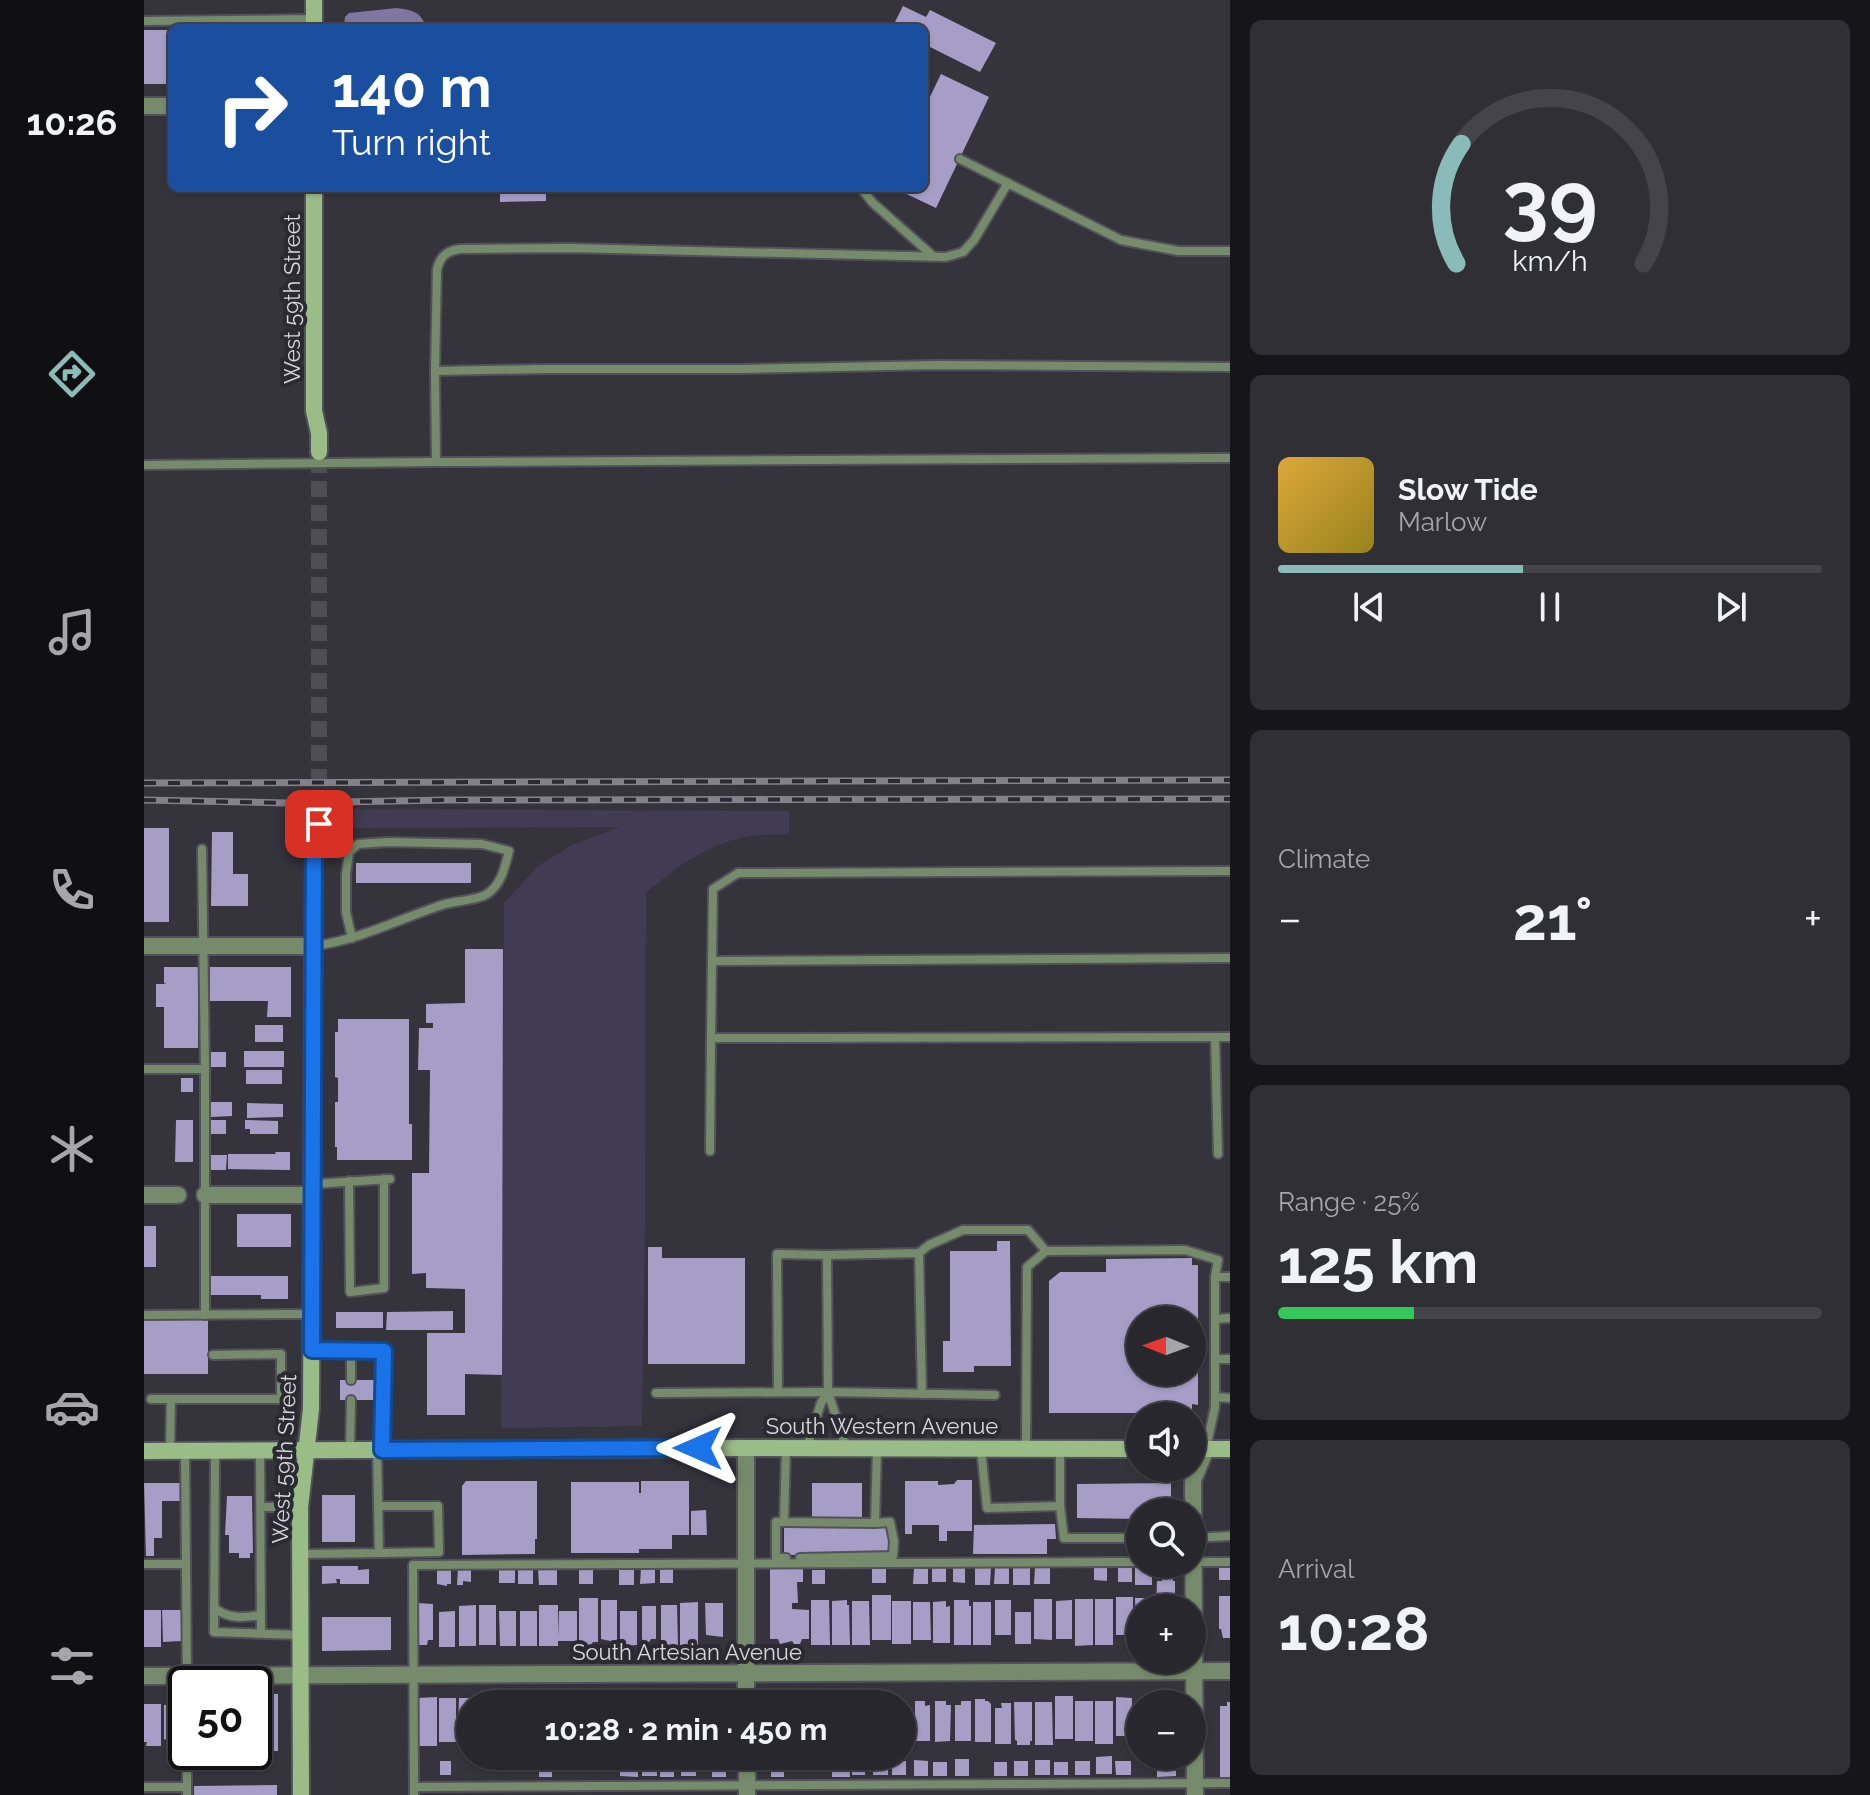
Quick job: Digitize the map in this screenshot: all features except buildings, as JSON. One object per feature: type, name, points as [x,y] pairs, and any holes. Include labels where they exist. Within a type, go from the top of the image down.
[{"type":"street","points":[[314,0],[314,24]]},
{"type":"street","points":[[144,106],[168,106]]},
{"type":"street","name":"West 59th Street","points":[[314,192],[314,411],[319,433],[314,452]]},
{"type":"street","name":"West 59th Street","points":[[301,1795],[300,1507],[311,1409],[314,838],[319,824],[314,809]]},
{"type":"street","points":[[144,946],[313,946]]},
{"type":"street","points":[[205,1195],[312,1189]]},
{"type":"street","points":[[144,1195],[178,1195]]},
{"type":"street","points":[[746,1448],[746,1690]]},
{"type":"street","name":"South Western Avenue","points":[[144,1451],[1126,1449]]},
{"type":"street","points":[[1206,1449],[1230,1449]]},
{"type":"street","name":"South Artesian Avenue","points":[[1206,1672],[1230,1671]]},
{"type":"street","name":"South Artesian Avenue","points":[[272,1676],[1126,1672]]},
{"type":"street","points":[[1194,1674],[1195,1789]]},
{"type":"street","name":"South Artesian Avenue","points":[[144,1676],[168,1678]]},
{"type":"lane","points":[[144,21],[314,24]]},
{"type":"lane","points":[[960,159],[1121,240],[1178,251],[1230,251]]},
{"type":"lane","points":[[436,462],[437,269],[440,259],[449,251],[571,248],[946,257],[963,252],[974,240],[1008,183]]},
{"type":"lane","points":[[864,192],[934,257]]},
{"type":"lane","points":[[435,371],[938,365],[1230,367]]},
{"type":"lane","points":[[144,465],[1230,458]]},
{"type":"lane","points":[[313,946],[333,944],[352,938],[385,927],[445,904],[487,895],[504,875],[509,851],[482,844],[358,844],[349,852],[346,874],[346,912],[352,938]]},
{"type":"lane","points":[[202,849],[205,1315]]},
{"type":"lane","points":[[710,1151],[713,889],[738,873],[1230,871]]},
{"type":"lane","points":[[712,961],[1230,958]]},
{"type":"lane","points":[[1215,1037],[1218,1154]]},
{"type":"lane","points":[[711,1038],[1230,1037]]},
{"type":"lane","points":[[144,1069],[205,1069]]},
{"type":"lane","points":[[312,1189],[349,1181],[387,1179],[384,1288],[350,1292],[349,1181]]},
{"type":"lane","points":[[778,1392],[777,1254],[919,1253],[929,1245],[963,1230],[1028,1230],[1046,1251]]},
{"type":"lane","points":[[1026,1449],[1027,1267],[1046,1251],[1185,1250],[1218,1260],[1215,1277],[1215,1407],[1206,1431]]},
{"type":"lane","points":[[919,1253],[922,1394]]},
{"type":"lane","points":[[827,1255],[828,1392],[846,1448]]},
{"type":"lane","points":[[1215,1277],[1230,1277]]},
{"type":"lane","points":[[144,1315],[312,1314]]},
{"type":"lane","points":[[1215,1319],[1230,1318]]},
{"type":"lane","points":[[312,1350],[384,1351],[379,1553]]},
{"type":"lane","points":[[351,1351],[351,1380]]},
{"type":"lane","points":[[151,1399],[281,1399],[281,1354],[213,1355]]},
{"type":"lane","points":[[1215,1359],[1230,1359]]},
{"type":"lane","points":[[807,1448],[821,1403],[828,1392]]},
{"type":"lane","points":[[656,1393],[995,1395]]},
{"type":"lane","points":[[1215,1397],[1230,1398]]},
{"type":"lane","points":[[171,1399],[186,1564],[186,1666]]},
{"type":"lane","points":[[350,1450],[351,1400]]},
{"type":"lane","points":[[784,1522],[786,1448]]},
{"type":"lane","points":[[875,1523],[877,1449]]},
{"type":"lane","points":[[981,1449],[987,1508],[1060,1506]]},
{"type":"lane","points":[[1060,1449],[1060,1506],[1064,1538],[1126,1538]]},
{"type":"lane","points":[[215,1451],[214,1632],[301,1635]]},
{"type":"lane","points":[[260,1451],[261,1633]]},
{"type":"lane","points":[[300,1554],[439,1552],[438,1506],[378,1506]]},
{"type":"lane","points":[[261,1507],[300,1507]]},
{"type":"lane","points":[[776,1522],[784,1522],[890,1522],[893,1556],[776,1558],[776,1522]]},
{"type":"lane","points":[[1206,1537],[1230,1536]]},
{"type":"lane","points":[[1126,1562],[413,1565],[414,1791],[1195,1789],[1230,1783]]},
{"type":"lane","points":[[1206,1562],[1230,1562]]},
{"type":"lane","points":[[144,1564],[186,1564]]},
{"type":"lane","points":[[214,1608],[233,1617],[261,1615]]},
{"type":"lane","points":[[144,1787],[187,1791],[187,1770]]},
{"type":"shaded area","points":[[397,8],[416,13],[424,24],[344,24],[349,13]]},
{"type":"shaded area","points":[[334,809],[789,811],[789,834],[757,835],[711,848],[670,873],[646,893],[642,1426],[501,1428],[504,903],[538,866],[572,845],[620,827],[334,828]]},
{"type":"tunnel","points":[[319,452],[319,809]]},
{"type":"railway","points":[[144,783],[1230,780]]},
{"type":"railway","points":[[144,800],[287,803],[1230,799]]},
{"type":"route","points":[[319,824],[314,838],[312,1350],[384,1351],[382,1450],[698,1448]]}]
